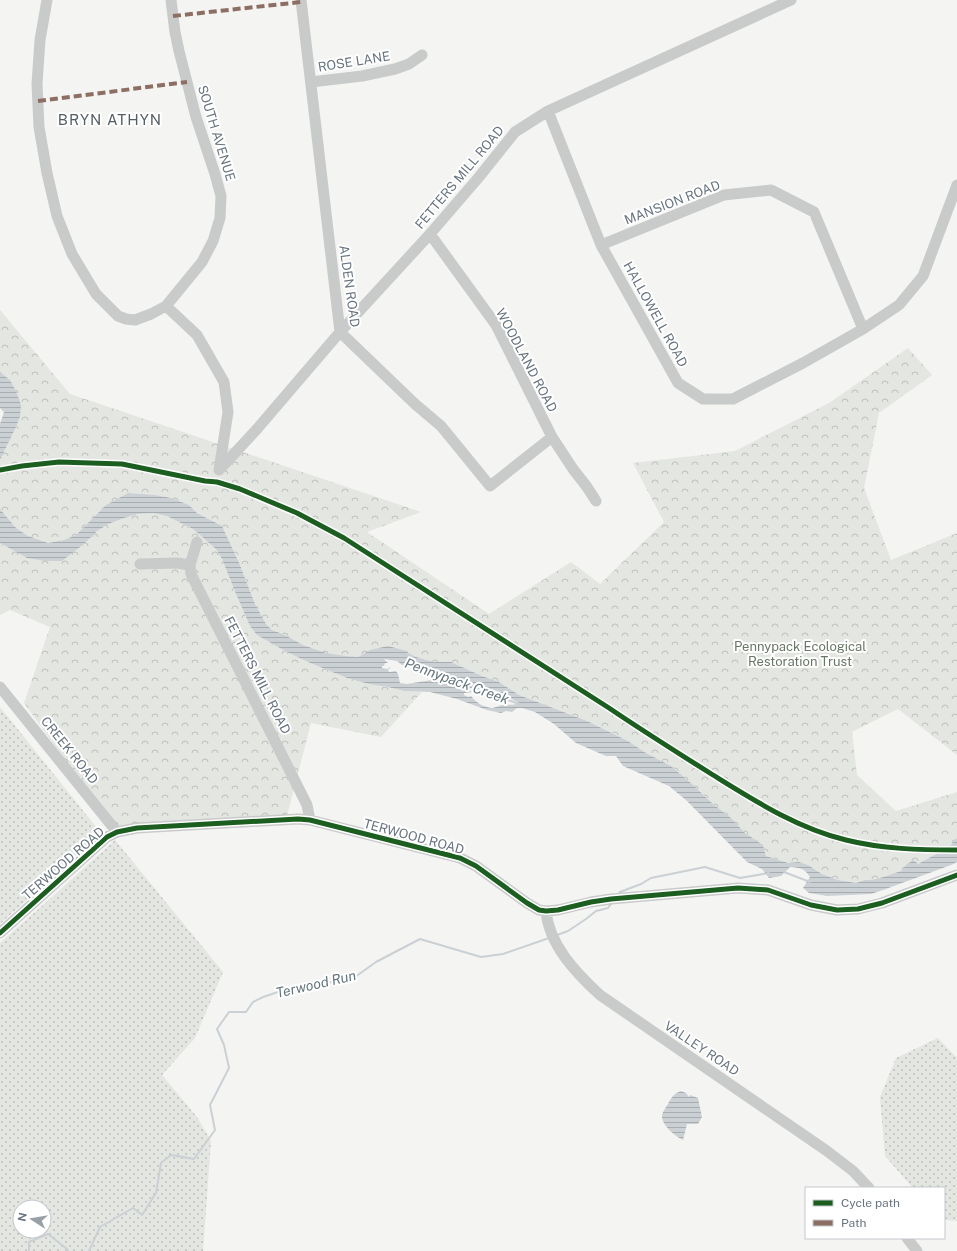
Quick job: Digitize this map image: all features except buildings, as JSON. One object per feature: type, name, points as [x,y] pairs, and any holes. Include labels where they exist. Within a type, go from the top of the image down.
[{"type":"street","points":[[47,0],[40,40],[37,84],[39,127],[46,173],[60,222],[72,254],[96,294],[118,316],[135,320],[166,306]]},
{"type":"street","name":"SOUTH AVENUE","points":[[166,306],[202,262],[213,241],[220,218],[221,196],[216,174],[196,117],[178,51],[171,0]]},
{"type":"street","name":"ALDEN ROAD","points":[[301,0],[340,332],[415,404],[441,426],[490,486],[552,437]]},
{"type":"street","name":"FETTERS MILL ROAD","points":[[166,306],[197,335],[224,382],[228,412],[219,472],[340,332],[430,234],[515,132],[548,111],[791,0]]},
{"type":"street","name":"ROSE LANE","points":[[311,82],[362,76],[395,70],[409,64],[422,55]]},
{"type":"street","name":"HALLOWELL ROAD","points":[[548,111],[602,245],[678,383],[703,399],[733,399],[804,363],[863,329],[899,305],[923,276],[957,185]]},
{"type":"street","name":"MANSION ROAD","points":[[602,245],[724,195],[771,190],[814,212],[863,329]]},
{"type":"street","name":"WOODLAND ROAD","points":[[430,234],[496,325],[552,437],[596,501]]},
{"type":"street","points":[[140,564],[177,563],[190,565],[197,542]]},
{"type":"street","name":"FETTERS MILL ROAD","points":[[190,565],[191,574],[307,805],[310,820]]},
{"type":"street","name":"CREEK ROAD","points":[[0,687],[117,832]]},
{"type":"street","name":"TERWOOD ROAD","points":[[0,933],[101,842],[117,832],[137,828],[292,819],[310,820],[460,858],[487,873],[534,907],[546,911]]},
{"type":"street","points":[[546,911],[558,910],[591,902],[617,899],[748,888],[778,893],[811,905],[828,909],[847,910],[882,903],[957,875]]},
{"type":"street","name":"VALLEY ROAD","points":[[546,911],[550,931],[572,968],[600,995],[827,1151],[853,1171],[868,1187]]},
{"type":"street","points":[[908,1239],[917,1251]]},
{"type":"green space","name":"Pennypack Ecological Restoration Trust","points":[[0,310],[70,394],[421,512],[367,532],[489,614],[571,562],[600,584],[664,522],[633,463],[735,451],[829,403],[908,348],[932,375],[879,413],[864,488],[891,560],[957,533],[957,755],[898,709],[852,732],[857,775],[896,811],[957,792],[957,838],[949,847],[948,852],[938,853],[918,864],[907,864],[901,871],[880,878],[856,883],[838,880],[822,874],[808,865],[799,862],[788,863],[766,856],[763,845],[745,833],[731,818],[713,804],[671,766],[646,753],[628,741],[587,721],[519,695],[499,682],[451,662],[434,662],[416,657],[403,650],[370,650],[358,657],[326,653],[303,645],[272,630],[266,624],[255,604],[240,565],[222,526],[197,513],[189,505],[171,498],[128,493],[106,505],[76,535],[64,540],[48,543],[28,536],[16,528],[0,509],[0,460],[20,417],[16,391],[10,380],[0,372]]},
{"type":"green space","points":[[153,513],[167,516],[193,529],[216,549],[222,559],[250,626],[257,635],[308,662],[347,678],[404,691],[422,692],[381,737],[311,723],[286,820],[117,832],[24,703],[50,627],[10,610],[0,615],[0,543],[27,558],[62,561],[84,544],[95,532],[110,523],[138,514]]},
{"type":"green space","points":[[0,707],[101,833],[0,924]]},
{"type":"green space","points":[[115,840],[223,972],[195,1038],[162,1075],[197,1117],[211,1141],[203,1251],[0,1251],[0,943]]},
{"type":"green space","points":[[938,1038],[956,1057],[957,1056],[957,1221],[945,1220],[945,1187],[912,1187],[885,1156],[880,1097],[896,1058]]},
{"type":"water","points":[[0,372],[10,380],[21,405],[20,417],[0,460],[0,424],[4,412],[0,408]]},
{"type":"water","points":[[128,493],[171,498],[189,505],[197,513],[222,526],[240,565],[255,604],[266,624],[272,630],[303,645],[326,653],[358,657],[370,650],[388,646],[434,662],[451,662],[499,682],[519,695],[587,721],[628,741],[646,753],[671,766],[713,804],[731,818],[745,833],[763,845],[766,856],[788,863],[799,862],[808,865],[822,874],[838,880],[856,883],[880,878],[901,871],[907,864],[914,860],[918,864],[938,853],[948,852],[949,847],[957,838],[957,862],[871,894],[827,896],[809,893],[803,888],[810,877],[804,870],[797,868],[790,867],[781,876],[769,878],[762,869],[747,862],[687,801],[669,786],[623,766],[616,756],[606,756],[576,743],[554,724],[535,712],[517,708],[512,712],[506,711],[501,713],[430,692],[404,691],[347,678],[308,662],[257,635],[250,626],[222,559],[216,549],[193,529],[167,516],[153,513],[138,514],[108,524],[97,531],[84,544],[62,561],[45,561],[27,558],[0,543],[0,509],[16,528],[28,536],[48,543],[64,540],[76,535],[106,505]],"holes":[[[384,659],[397,661],[402,665],[424,669],[429,671],[438,679],[407,684],[400,683],[396,671],[389,672],[388,670],[391,667],[387,669],[382,668],[385,663],[388,663]],[[478,686],[497,691],[519,703],[490,708],[478,703],[471,696],[468,697],[464,695],[464,693],[472,692],[468,689]]]},
{"type":"water","points":[[681,1091],[686,1093],[689,1097],[690,1095],[698,1098],[702,1117],[698,1124],[687,1124],[683,1140],[676,1136],[666,1126],[662,1119],[662,1115],[672,1098],[676,1093]]},
{"type":"waterway","name":"Pennypack Creek","points":[[471,686],[519,704]]},
{"type":"waterway","name":"Terwood Run","points":[[619,894],[620,892],[641,884],[651,878],[705,867],[740,878],[769,873]]},
{"type":"waterway","name":"Pennypack Creek","points":[[784,872],[810,882]]},
{"type":"waterway","name":"Terwood Run","points":[[557,935],[568,931],[596,911],[608,908],[611,904]]},
{"type":"waterway","name":"Terwood Run","points":[[89,1251],[100,1227],[133,1208],[142,1215],[156,1193],[161,1163],[171,1155],[194,1159],[215,1130],[210,1105],[229,1068],[224,1045],[217,1029],[229,1012],[246,1012],[253,1002],[296,986],[332,982],[355,977],[376,962],[420,939],[481,957],[503,954],[549,938]]},
{"type":"waterway","name":"Terwood Run","points":[[29,1251],[29,1242],[48,1234],[68,1251]]},
{"type":"marked path","points":[[173,16],[301,2]]},
{"type":"marked path","points":[[38,101],[187,82]]},
{"type":"cycle path","points":[[0,470],[59,462],[122,464],[205,481],[217,482],[240,489],[297,513],[344,538],[674,750],[777,813],[828,835],[860,843],[901,848],[957,850]]},
{"type":"cycle path","points":[[0,933],[107,837],[117,832],[137,828],[298,819],[310,820],[460,858],[476,866],[527,903],[539,910],[546,911],[611,899],[738,888],[768,890],[811,905],[837,910],[858,909],[882,903],[957,875]]},
{"type":"district","name":"BRYN ATHYN","points":[[110,120]]}]
